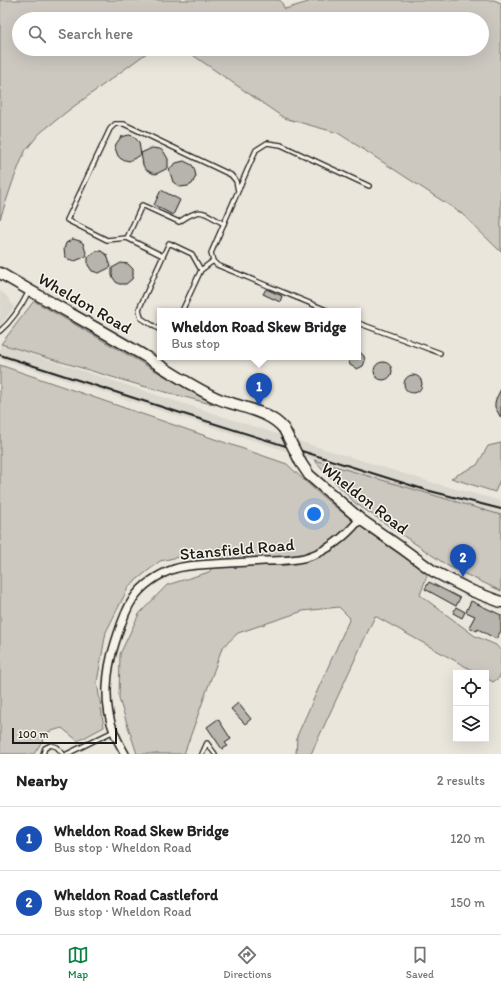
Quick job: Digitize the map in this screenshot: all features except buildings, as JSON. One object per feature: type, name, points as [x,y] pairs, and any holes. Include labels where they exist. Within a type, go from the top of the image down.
[{"type":"street","name":"Wheldon Road","points":[[0,273],[157,358]]},
{"type":"street","name":"Wheldon Road","points":[[160,360],[208,394],[267,416],[280,424],[309,475],[360,519],[433,571],[472,591],[501,602]]},
{"type":"street","name":"Stansfield Road","points":[[125,754],[114,731],[108,708],[107,683],[113,648],[122,619],[133,598],[145,586],[159,575],[174,569],[191,566],[306,558],[324,550],[338,541],[350,531],[360,519]]},
{"type":"lane","points":[[163,256],[127,238],[107,240],[67,220],[110,129],[115,124],[124,124],[231,175],[236,181],[238,191]]},
{"type":"lane","points":[[322,308],[217,265],[213,261],[211,253],[256,150],[267,143],[281,145],[370,186]]},
{"type":"lane","points":[[127,238],[142,204],[180,222],[194,212],[200,211],[224,224]]},
{"type":"lane","points":[[157,328],[141,318],[139,309],[169,243],[192,254],[201,270]]},
{"type":"lane","points":[[183,308],[201,270],[213,261]]},
{"type":"lane","points":[[0,331],[14,314],[30,290]]},
{"type":"lane","points":[[361,324],[440,354]]},
{"type":"lane","points":[[67,754],[114,731]]},
{"type":"lane","points":[[202,754],[207,743],[215,754]]},
{"type":"lane","points":[[43,754],[45,748],[51,745],[57,747],[63,754]]},
{"type":"shaded area","points":[[0,0],[280,0],[285,9],[315,0],[494,0],[501,3],[501,252],[461,213],[338,133],[284,118],[194,56],[489,56],[489,12],[12,12],[12,56],[142,56],[40,133],[25,151],[0,219]]},
{"type":"shaded area","points":[[0,291],[6,295],[14,307],[0,326]]},
{"type":"shaded area","points":[[34,301],[215,405],[139,385],[1,344]]},
{"type":"shaded area","points":[[0,344],[305,443],[434,483],[501,501],[501,515],[314,460],[0,359]]},
{"type":"shaded area","points":[[0,365],[287,464],[319,494],[354,522],[428,573],[420,595],[475,636],[496,645],[501,651],[500,677],[493,682],[489,680],[489,670],[472,670],[375,616],[311,754],[296,754],[297,736],[350,618],[339,607],[303,611],[238,633],[222,648],[184,754],[137,754],[119,699],[120,654],[139,614],[167,585],[209,572],[229,546],[160,561],[129,586],[106,632],[97,682],[104,727],[78,741],[62,728],[48,732],[34,754],[0,754]]},
{"type":"shaded area","points":[[501,443],[501,477],[495,492],[451,478],[477,465],[488,446]]},
{"type":"shaded area","points":[[314,460],[501,515],[501,591],[448,566],[355,503]]},
{"type":"railway","points":[[0,355],[426,490],[501,509]]},
{"type":"place","name":"Wheldon Road Skew Bridge","points":[[259,406]]},
{"type":"place","name":"Wheldon Road Castleford","points":[[463,577]]}]
